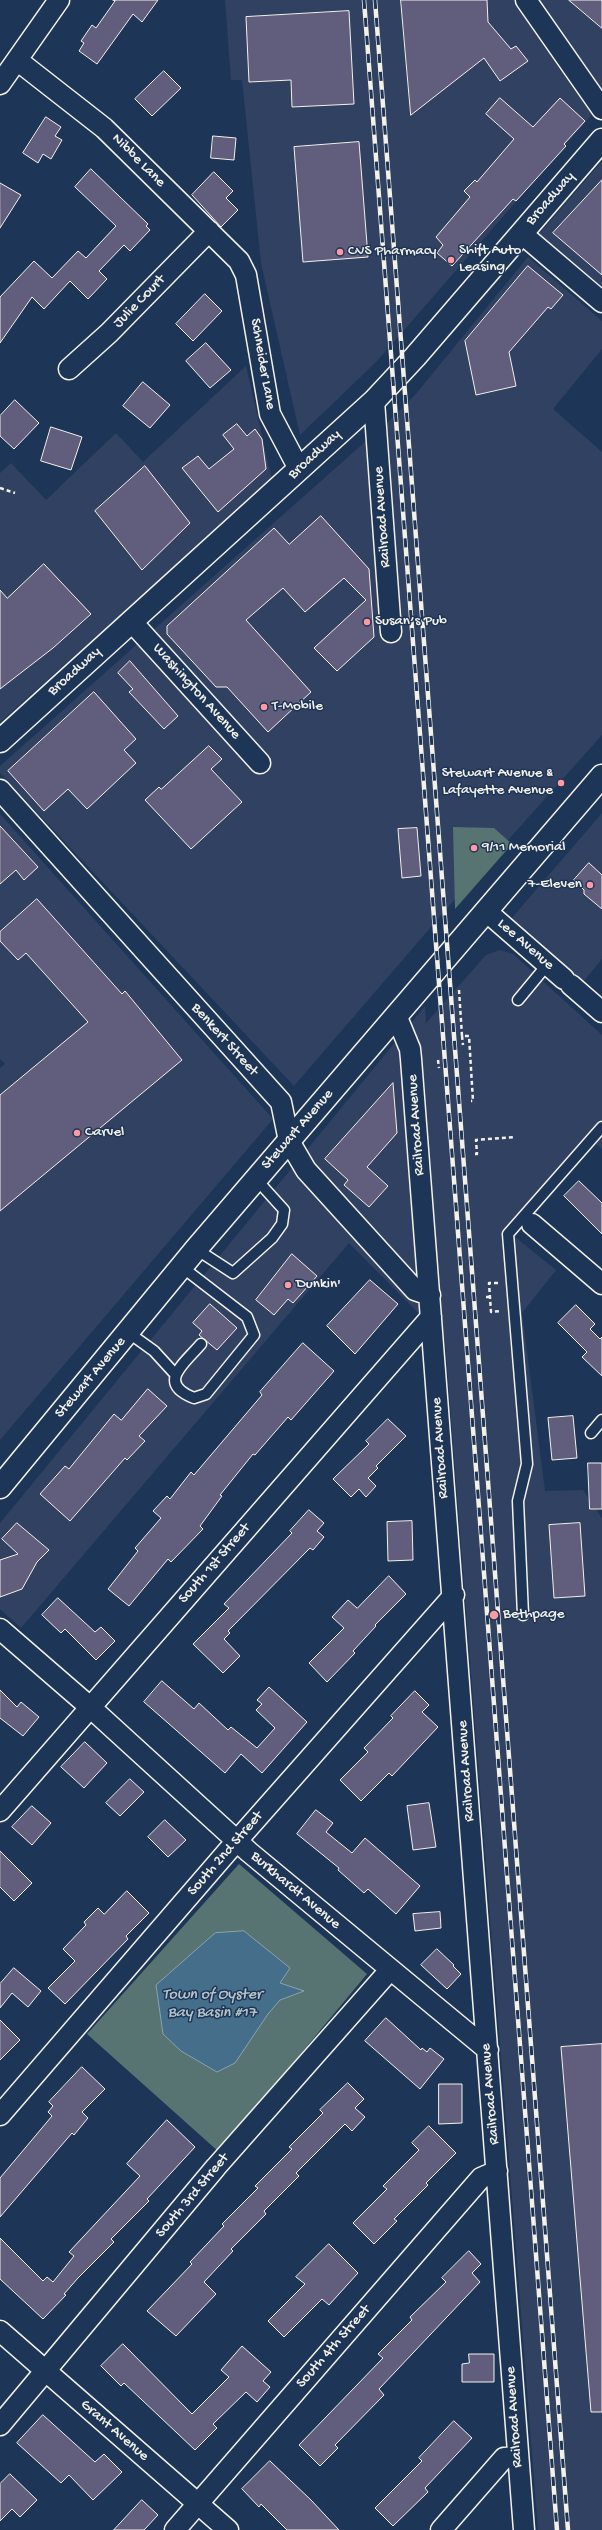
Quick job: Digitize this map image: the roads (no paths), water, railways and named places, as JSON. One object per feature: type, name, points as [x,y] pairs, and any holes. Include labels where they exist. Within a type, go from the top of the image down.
[{"type":"main road","name":"Broadway","points":[[0,742],[374,401],[415,357],[602,140]]},
{"type":"main road","name":"Stewart Avenue","points":[[0,1487],[196,1249],[396,1014],[602,776]]},
{"type":"street","points":[[0,84],[59,0]]},
{"type":"street","points":[[526,0],[602,110]]},
{"type":"street","name":"Nibbe Lane","points":[[17,60],[104,128],[239,261],[246,275]]},
{"type":"street","name":"Julie Court","points":[[69,369],[109,333],[209,231]]},
{"type":"street","points":[[522,233],[602,302]]},
{"type":"street","name":"Schneider Lane","points":[[246,275],[270,414],[299,469]]},
{"type":"street","name":"Railroad Avenue","points":[[374,401],[391,632]]},
{"type":"street","name":"Washington Avenue","points":[[131,621],[260,763]]},
{"type":"street","name":"Benkert Street","points":[[0,790],[281,1102],[289,1141],[306,1170],[415,1290],[430,1295]]},
{"type":"street","name":"Lee Avenue","points":[[486,911],[602,1012]]},
{"type":"street","name":"Railroad Avenue","points":[[396,1014],[410,1049],[411,1059],[454,1595],[524,2530]]},
{"type":"street","points":[[532,1224],[602,1284]]},
{"type":"street","name":"South 1st Street","points":[[0,1811],[431,1317]]},
{"type":"street","name":"South 2nd Street","points":[[0,2115],[236,1841],[454,1595]]},
{"type":"street","name":"Burkhardt Avenue","points":[[0,1629],[90,1707],[236,1841],[488,2050]]},
{"type":"street","name":"South 3rd Street","points":[[0,2425],[46,2372],[216,2167],[390,1970]]},
{"type":"street","name":"South 4th Street","points":[[175,2530],[481,2178],[497,2171]]},
{"type":"street","name":"Grant Avenue","points":[[0,2331],[228,2530]]},
{"type":"street","points":[[441,2530],[504,2458],[518,2457]]},
{"type":"lane","points":[[518,1000],[547,965]]},
{"type":"lane","points":[[523,1615],[518,1501],[527,1464],[508,1234],[602,1127]]},
{"type":"lane","points":[[196,1249],[233,1273],[272,1238],[282,1224],[284,1210],[256,1179]]},
{"type":"lane","points":[[182,1267],[247,1317],[254,1335],[206,1394],[194,1398],[180,1393],[174,1384],[175,1374],[201,1344]]},
{"type":"lane","points":[[128,1333],[154,1351],[175,1374]]},
{"type":"lane","points":[[591,1432],[602,1420]]},
{"type":"water","name":"Town of Oyster Bay Basin #17","points":[[244,1931],[290,1968],[280,1983],[304,1991],[280,2000],[268,2014],[235,2063],[217,2072],[181,2051],[163,2034],[156,1985],[215,1933]]},
{"type":"railway","points":[[364,0],[557,2530]]},
{"type":"railway","points":[[375,0],[568,2530]]},
{"type":"place","name":"CVS Pharmacy","points":[[340,252]]},
{"type":"place","name":"Shift Auto Leasing","points":[[451,260]]},
{"type":"place","name":"Susan’s Pub","points":[[367,622]]},
{"type":"place","name":"T-Mobile","points":[[264,707]]},
{"type":"place","name":"Stewart Avenue & Lafayette Avenue","points":[[561,783]]},
{"type":"place","name":"9/11 Memorial","points":[[474,848]]},
{"type":"place","name":"7-Eleven","points":[[590,885]]},
{"type":"place","name":"Carvel","points":[[77,1133]]},
{"type":"place","name":"Dunkin'","points":[[288,1285]]},
{"type":"place","name":"Bethpage","points":[[494,1615]]}]
